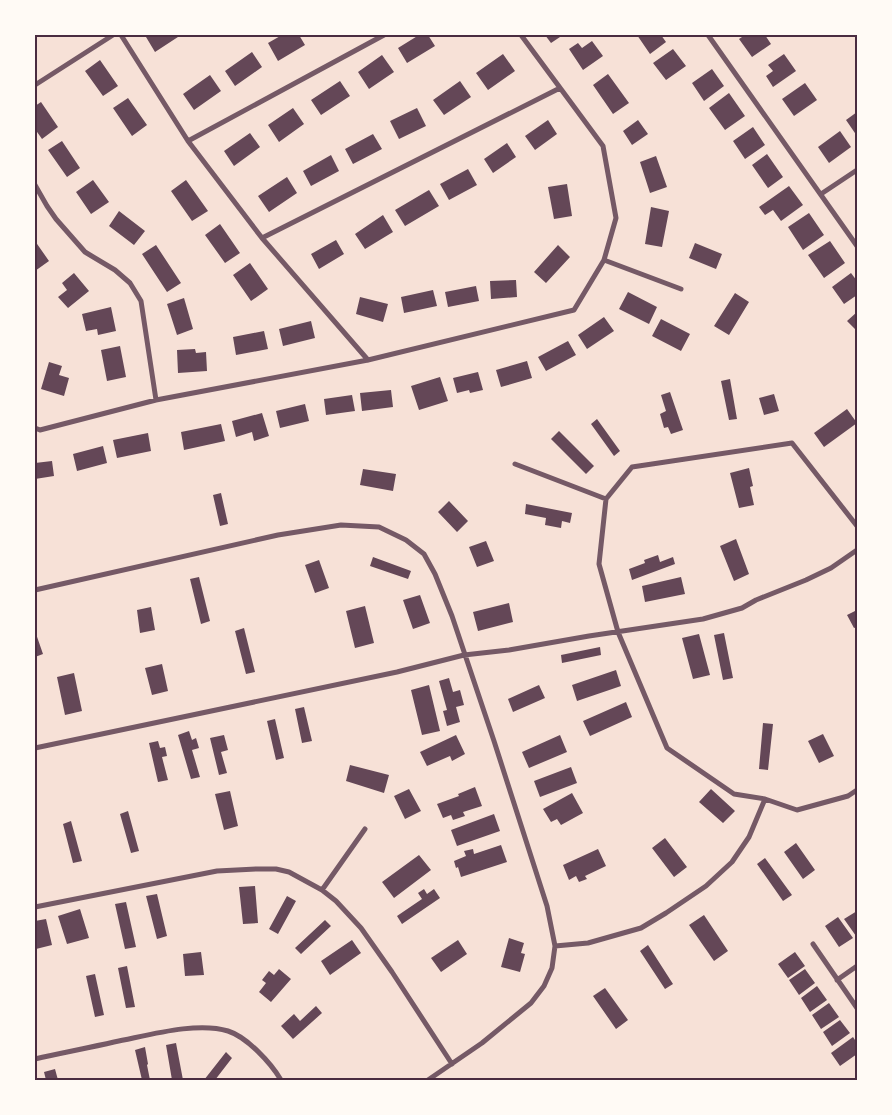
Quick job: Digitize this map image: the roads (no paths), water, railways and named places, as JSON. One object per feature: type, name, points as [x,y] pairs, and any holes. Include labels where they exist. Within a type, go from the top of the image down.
[{"type":"street","points":[[35,85],[113,35]]},
{"type":"street","points":[[121,35],[188,142],[262,238],[368,360]]},
{"type":"street","points":[[188,142],[384,35]]},
{"type":"street","points":[[35,428],[40,430],[156,400],[368,360],[574,310],[604,260],[616,218],[603,146],[521,35]]},
{"type":"street","points":[[708,35],[857,246]]},
{"type":"street","points":[[262,238],[560,88]]},
{"type":"street","points":[[821,194],[857,170]]},
{"type":"street","points":[[35,184],[46,206],[85,252],[115,270],[130,283],[141,301],[156,400]]},
{"type":"street","points":[[604,260],[681,290]]},
{"type":"street","points":[[857,526],[792,444],[632,467],[606,499],[599,564],[618,632],[667,748],[734,794],[765,799],[797,810],[848,796],[857,790]]},
{"type":"street","points":[[515,464],[606,499]]},
{"type":"street","points":[[35,590],[278,535],[340,525],[379,528],[406,540],[424,554],[435,574],[452,616],[547,906],[555,946],[552,968],[544,986],[531,1003],[482,1043],[428,1080]]},
{"type":"street","points":[[35,748],[391,673],[464,655],[509,650],[703,619],[742,608],[756,600],[806,580],[831,568],[857,550]]},
{"type":"street","points":[[555,946],[588,943],[641,928],[666,914],[706,886],[732,862],[749,837],[765,799]]},
{"type":"street","points":[[322,890],[365,829]]},
{"type":"street","points":[[35,907],[185,877],[236,870],[276,869],[289,872],[322,890],[336,901],[361,928],[452,1064]]},
{"type":"street","points":[[813,944],[857,1008]]},
{"type":"street","points":[[837,980],[857,966]]},
{"type":"street","points":[[35,1059],[176,1029],[204,1028],[228,1031],[249,1044],[262,1055],[280,1080]]}]
